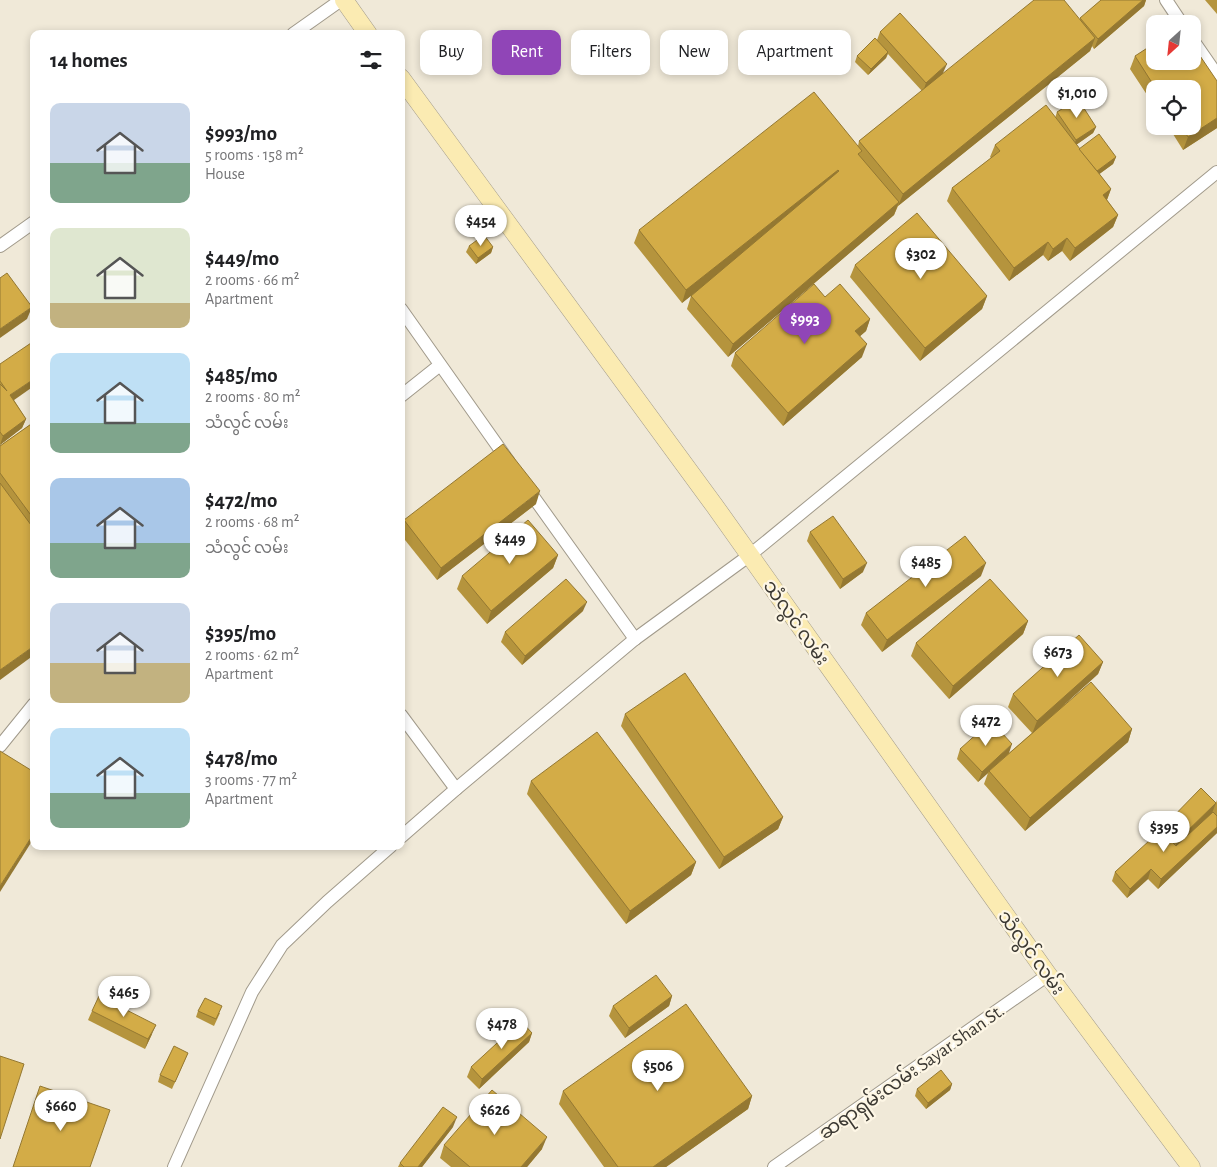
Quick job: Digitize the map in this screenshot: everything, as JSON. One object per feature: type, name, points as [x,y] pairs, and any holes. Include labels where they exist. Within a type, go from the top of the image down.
[{"type":"street","points":[[299,30],[342,0],[365,30]]},
{"type":"street","points":[[1166,0],[1176,15]]},
{"type":"street","points":[[1201,52],[1217,75]]},
{"type":"street","name":"သံလွင် လမ်း","points":[[405,83],[750,554],[1048,975],[1191,1167]]},
{"type":"street","points":[[405,834],[635,639],[750,554],[1217,172]]},
{"type":"street","points":[[0,246],[30,225]]},
{"type":"street","points":[[405,315],[635,639]]},
{"type":"street","points":[[405,393],[440,365]]},
{"type":"street","points":[[0,746],[30,709]]},
{"type":"street","points":[[405,720],[456,789]]},
{"type":"street","points":[[174,1167],[252,992],[282,945],[327,902],[386,850]]},
{"type":"street","name":"ဆရာရှမ်းလမ်း Sayar Shan St.","points":[[774,1167],[1048,975]]},
{"type":"building","points":[[1034,0],[1064,0],[1095,38],[903,194],[859,141]]},
{"type":"building","points":[[1101,0],[1143,0],[1098,39],[1080,18]]},
{"type":"building","points":[[900,13],[947,64],[926,83],[880,32]]},
{"type":"building","points":[[875,38],[888,52],[871,69],[857,56]]},
{"type":"building","points":[[1146,49],[1146,70],[1201,70],[1201,57],[1217,81],[1217,118],[1201,128],[1201,80],[1150,80],[1135,56]]},
{"type":"building","points":[[814,92],[862,151],[858,154],[899,202],[733,344],[691,296],[839,171],[686,290],[639,230]]},
{"type":"building","points":[[1078,99],[1096,127],[1076,140],[1057,112]]},
{"type":"building","points":[[1046,105],[1111,189],[1103,195],[1118,215],[1075,248],[1067,238],[1053,249],[1048,242],[1014,268],[952,188],[1000,151],[995,145]]},
{"type":"building","points":[[1099,134],[1116,157],[1097,171],[1079,149]]},
{"type":"building","points":[[917,213],[987,296],[925,348],[855,265]]},
{"type":"building","points":[[484,235],[493,247],[478,258],[469,246]]},
{"type":"building","points":[[7,273],[30,304],[30,308],[0,329],[0,278]]},
{"type":"building","points":[[814,284],[825,297],[840,284],[870,319],[855,331],[867,344],[788,413],[735,353]]},
{"type":"building","points":[[30,344],[30,382],[10,395],[26,419],[3,436],[0,432],[0,384],[7,391],[0,381],[0,364]]},
{"type":"building","points":[[30,425],[30,514],[0,473],[0,446]]},
{"type":"building","points":[[503,444],[540,491],[441,568],[405,519]]},
{"type":"building","points":[[0,483],[30,524],[30,649],[0,670]]},
{"type":"building","points":[[833,516],[867,563],[843,579],[810,532]]},
{"type":"building","points":[[528,520],[558,555],[491,611],[462,576]]},
{"type":"building","points":[[965,536],[986,563],[887,640],[866,613]]},
{"type":"building","points":[[566,579],[587,602],[525,656],[505,632]]},
{"type":"building","points":[[990,579],[1028,621],[953,686],[916,643]]},
{"type":"building","points":[[1079,635],[1103,662],[1037,721],[1013,694]]},
{"type":"building","points":[[685,673],[783,817],[724,857],[625,714]]},
{"type":"building","points":[[1091,682],[1132,729],[1030,818],[989,771]]},
{"type":"building","points":[[991,721],[1012,744],[982,772],[960,749]]},
{"type":"building","points":[[597,732],[696,862],[630,911],[531,781]]},
{"type":"building","points":[[0,751],[30,770],[30,839],[0,886]]},
{"type":"building","points":[[1201,788],[1216,803],[1177,841],[1163,827]]},
{"type":"building","points":[[1213,812],[1217,816],[1217,827],[1161,879],[1151,869],[1130,889],[1115,872],[1161,830],[1176,846]]},
{"type":"building","points":[[656,975],[672,996],[629,1028],[613,1006]]},
{"type":"building","points":[[99,996],[156,1025],[148,1039],[92,1011]]},
{"type":"building","points":[[205,998],[222,1006],[216,1019],[198,1011]]},
{"type":"building","points":[[686,1004],[752,1096],[653,1167],[618,1167],[563,1091]]},
{"type":"building","points":[[521,1021],[532,1033],[482,1079],[471,1067]]},
{"type":"building","points":[[174,1046],[188,1053],[175,1082],[160,1075]]},
{"type":"building","points":[[0,1056],[24,1064],[0,1139]]},
{"type":"building","points":[[941,1070],[952,1084],[928,1103],[917,1089]]},
{"type":"building","points":[[40,1086],[110,1110],[90,1167],[13,1167]]},
{"type":"building","points":[[492,1090],[547,1137],[521,1167],[470,1167],[444,1145]]},
{"type":"building","points":[[443,1107],[457,1117],[418,1167],[404,1167],[400,1163]]}]
